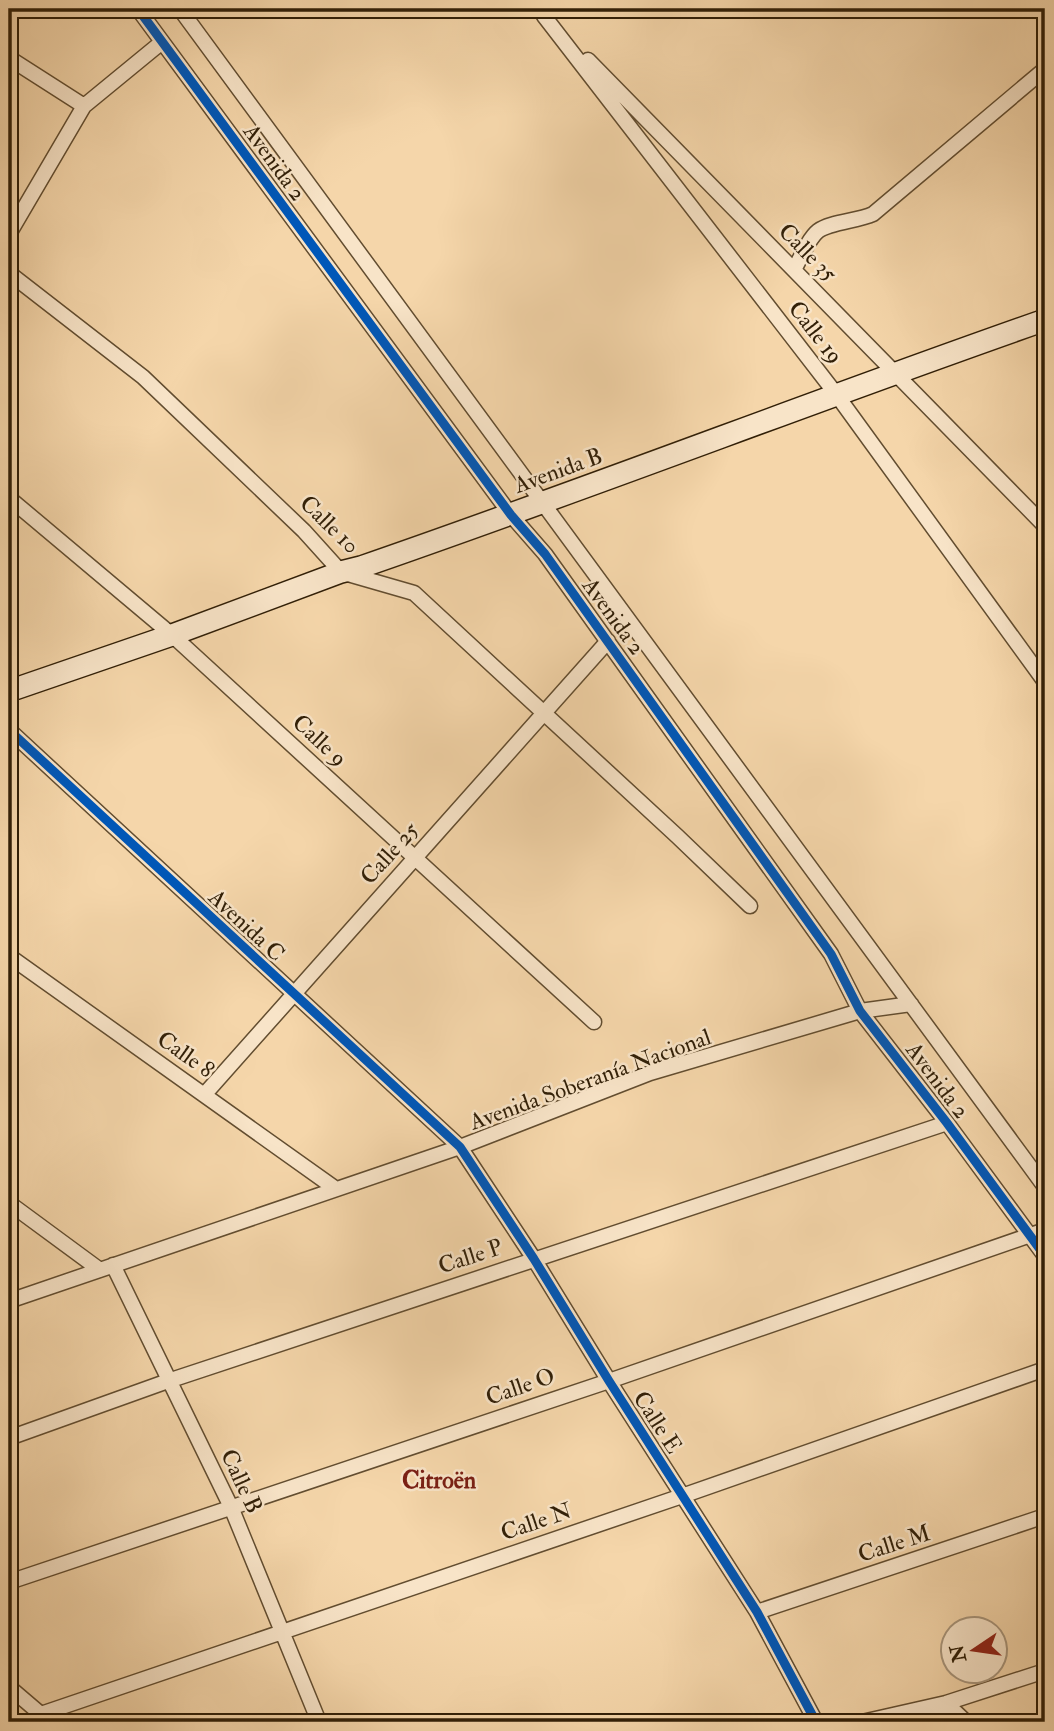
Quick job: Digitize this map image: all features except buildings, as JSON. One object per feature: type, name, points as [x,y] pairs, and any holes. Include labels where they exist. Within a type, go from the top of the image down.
[{"type":"street","name":"Avenida 2","points":[[138,9],[512,515],[545,554],[831,954],[860,1011],[1045,1256]]},
{"type":"street","name":"Avenida 2","points":[[188,11],[543,503],[1045,1187]]},
{"type":"street","name":"Calle 35","points":[[542,12],[1045,526]]},
{"type":"street","name":"Calle 19","points":[[542,12],[836,394],[1045,682]]},
{"type":"street","points":[[9,234],[84,106],[162,42]]},
{"type":"street","points":[[9,58],[84,106]]},
{"type":"street","points":[[794,270],[817,231],[828,226],[861,220],[873,214],[1045,69]]},
{"type":"street","name":"Calle 10","points":[[9,272],[143,377],[304,531],[341,572],[414,593],[750,906]]},
{"type":"street","name":"Avenida B","points":[[9,691],[172,635],[341,572],[512,515],[836,394],[1045,320]]},
{"type":"street","name":"Calle 9","points":[[9,498],[172,635],[594,1022]]},
{"type":"street","name":"Calle 25","points":[[204,1095],[608,641]]},
{"type":"street","name":"Avenida C","points":[[9,730],[460,1147]]},
{"type":"street","name":"Calle 8","points":[[9,956],[336,1189]]},
{"type":"street","name":"Avenida Soberanía Nacional","points":[[9,1301],[460,1147],[650,1073],[860,1011],[911,1004]]},
{"type":"street","name":"Calle P","points":[[9,1438],[168,1381],[947,1123]]},
{"type":"street","name":"Calle E","points":[[460,1147],[757,1612],[816,1722]]},
{"type":"street","points":[[9,1203],[106,1267]]},
{"type":"street","name":"Calle O","points":[[9,1582],[608,1381],[1045,1230]]},
{"type":"street","name":"Calle B","points":[[106,1267],[168,1381],[231,1507],[319,1722]]},
{"type":"street","name":"Calle N","points":[[46,1718],[283,1632],[1045,1369]]},
{"type":"street","name":"Calle M","points":[[757,1612],[1045,1516]]},
{"type":"street","points":[[862,1722],[946,1703],[1045,1671]]},
{"type":"street","points":[[9,1687],[46,1718]]},
{"type":"street","points":[[930,1722],[946,1703]]},
{"type":"street","points":[[946,1703],[966,1722]]},
{"type":"cycle path","points":[[138,9],[511,515],[545,554],[831,954],[860,1011],[1045,1256]]},
{"type":"cycle path","points":[[9,730],[460,1147],[757,1612],[816,1722]]},
{"type":"district","name":"Citroën","points":[[439,1480]]}]
